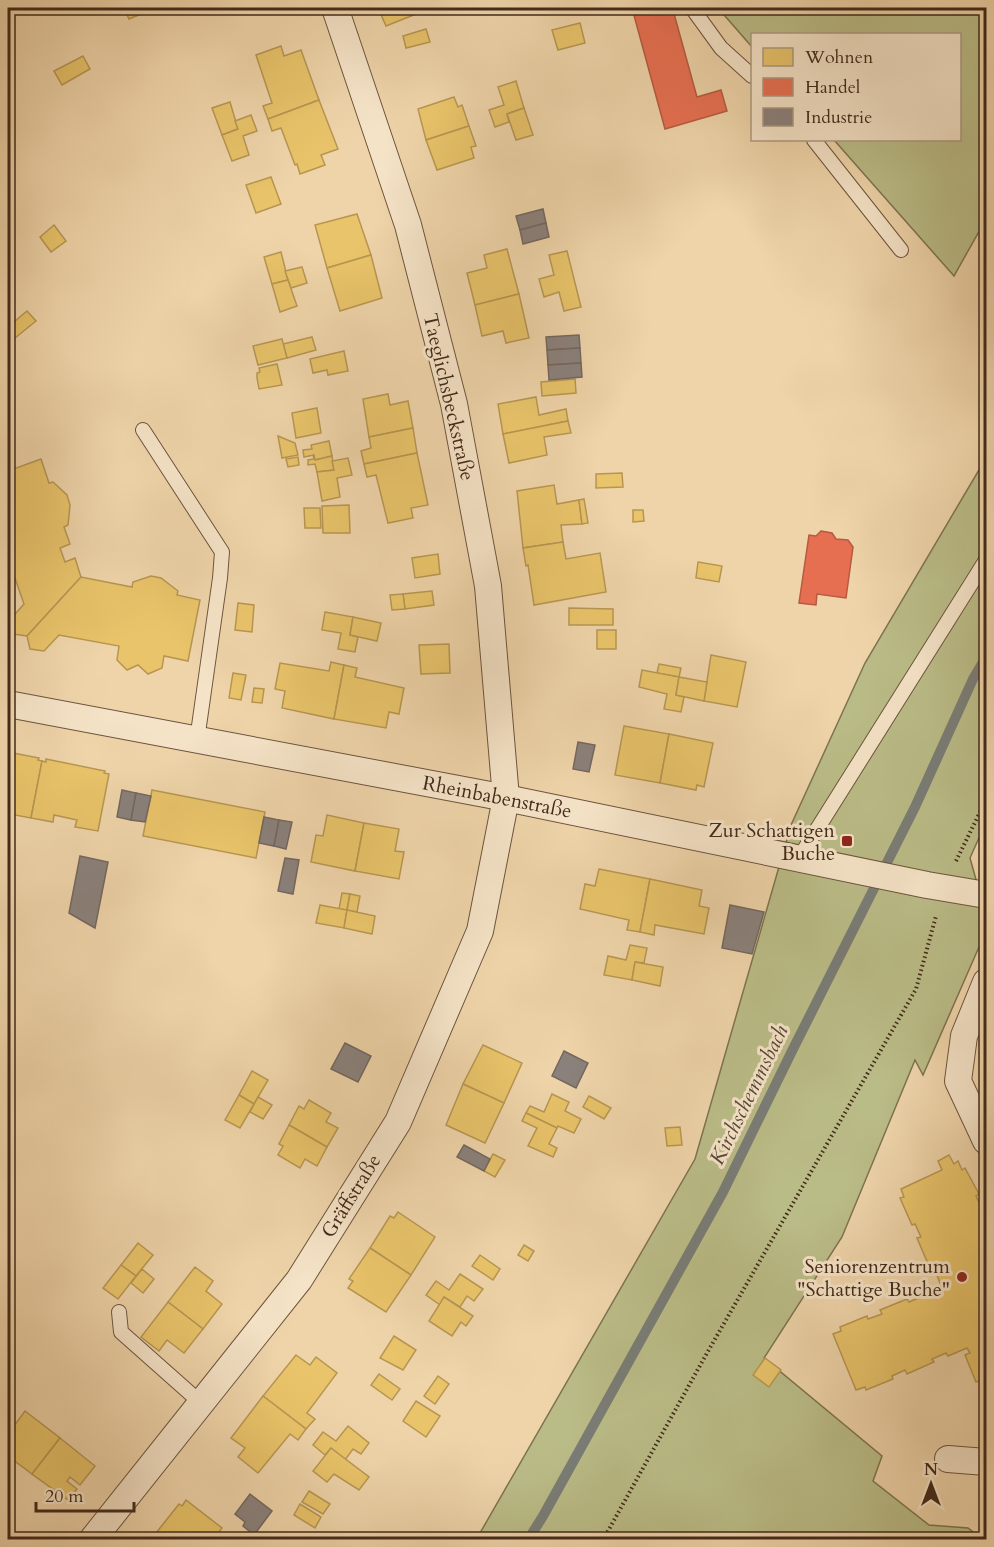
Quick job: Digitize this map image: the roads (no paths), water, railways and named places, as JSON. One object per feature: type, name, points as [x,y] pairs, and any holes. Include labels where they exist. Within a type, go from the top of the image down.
[{"type":"street","name":"Taeglichsbeckstraße","points":[[335,8],[408,225],[454,404],[488,586],[506,798]]},
{"type":"street","name":"Rheinbabenstraße","points":[[8,704],[506,798],[935,887],[987,895]]},
{"type":"street","name":"Gräffstraße","points":[[92,1539],[299,1280],[398,1122],[480,931],[506,798]]},
{"type":"street","points":[[987,982],[964,1036],[958,1081],[987,1141]]},
{"type":"street","points":[[948,1459],[987,1462]]},
{"type":"lane","points":[[692,8],[721,48],[751,74]]},
{"type":"lane","points":[[815,141],[900,250]]},
{"type":"lane","points":[[143,430],[222,552],[196,740]]},
{"type":"lane","points":[[799,858],[987,560]]},
{"type":"lane","points":[[119,1312],[121,1332],[201,1403]]},
{"type":"waterway","name":"Kirchschemmsbach","points":[[528,1540],[723,1192],[915,807],[973,679],[986,657]]},
{"type":"place","name":"Zur Schattigen Buche","points":[[847,841]]},
{"type":"place","name":"Seniorenzentrum \"Schattige Buche\"","points":[[962,1277]]}]
